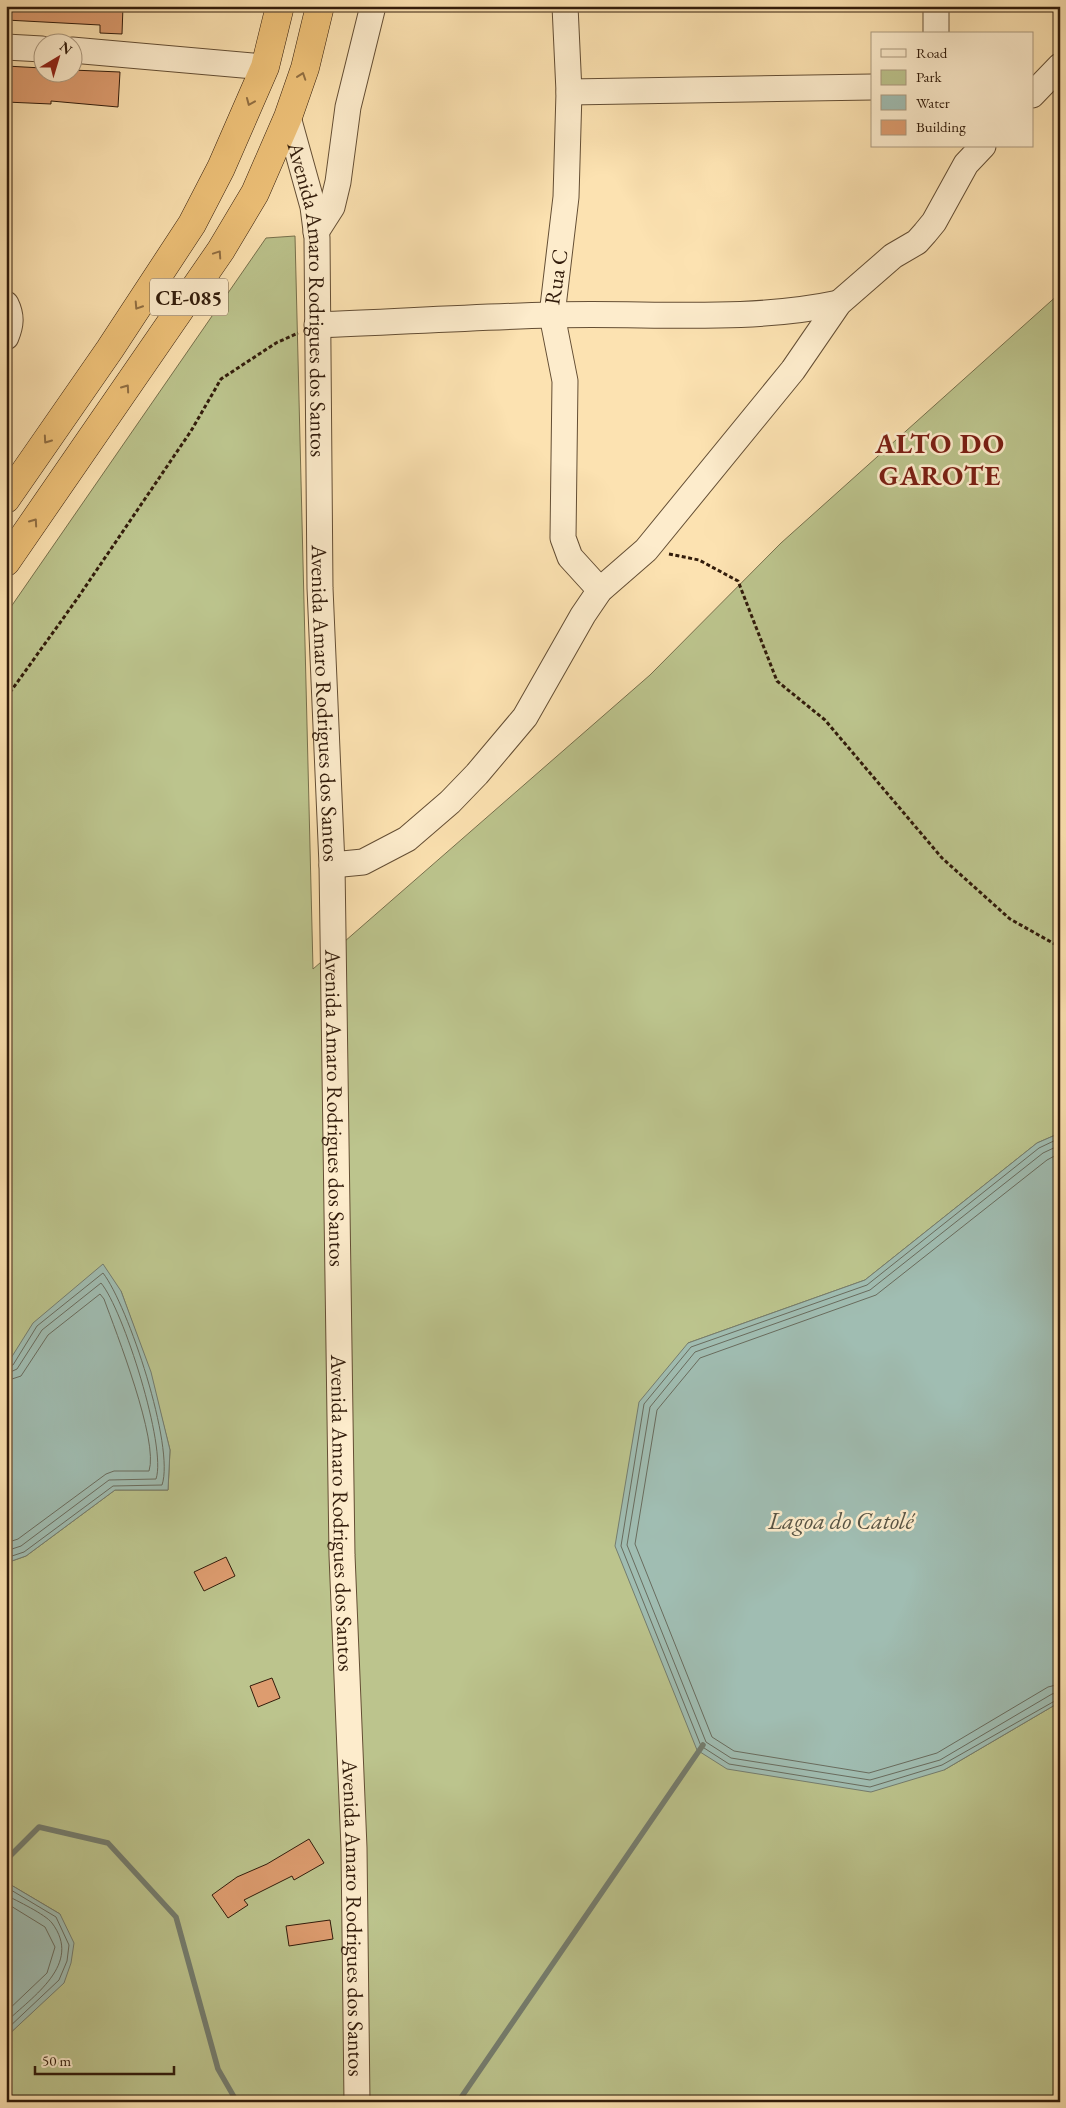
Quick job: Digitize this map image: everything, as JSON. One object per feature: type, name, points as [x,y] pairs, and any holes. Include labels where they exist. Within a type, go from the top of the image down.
[{"type":"highway","name":"CE-085","points":[[6,499],[110,349],[192,224],[222,168],[265,67],[280,6]]},
{"type":"highway","name":"CE-085","points":[[6,562],[221,250],[255,193],[288,117],[305,68],[320,6]]},
{"type":"street","points":[[316,232],[332,207],[338,182],[348,107],[373,6]]},
{"type":"street","name":"Rua C","points":[[317,325],[552,315],[566,197],[569,92],[565,6]]},
{"type":"street","points":[[936,6],[936,32]]},
{"type":"street","points":[[6,47],[32,48]]},
{"type":"street","points":[[82,51],[265,67]]},
{"type":"street","points":[[1034,93],[1060,66]]},
{"type":"street","points":[[569,92],[871,87]]},
{"type":"street","name":"Avenida Amaro Rodrigues dos Santos","points":[[288,117],[313,207],[316,232],[320,588],[332,865],[342,1545],[354,1848],[357,2102]]},
{"type":"street","points":[[332,865],[363,862],[379,855],[423,827],[457,795],[525,717],[583,615],[600,590],[646,550],[793,370],[839,303],[892,256],[917,242],[925,233],[934,222],[960,155],[978,148]]},
{"type":"street","points":[[600,590],[570,556],[563,538],[565,381],[552,315],[692,315],[804,310],[839,303]]},
{"type":"street","points":[[6,304],[11,314],[11,325],[6,337]]},
{"type":"path","points":[[6,698],[77,599],[191,431],[221,379],[276,342],[317,325]]},
{"type":"path","points":[[646,550],[699,560],[738,581],[778,681],[825,720],[942,858],[1010,919],[1060,946]]},
{"type":"green space","points":[[295,236],[313,969],[650,675],[781,543],[1060,293],[1060,1133],[1037,1143],[865,1280],[688,1343],[944,1770],[1060,1702],[1060,2102],[6,2102],[6,2037],[63,1983],[60,1914],[6,1882],[6,1563],[26,1556],[115,1490],[168,1490],[170,1450],[150,1372],[121,1291],[6,1366],[6,614],[266,238]]},
{"type":"water","name":"Lagoa do Catolé","points":[[1060,1133],[1060,1702],[944,1770],[871,1792],[727,1769],[697,1750],[615,1546],[639,1402],[688,1343],[865,1280],[1037,1143]]},
{"type":"water","points":[[103,1264],[121,1291],[151,1372],[170,1450],[168,1490],[115,1490],[26,1556],[6,1563],[6,1366],[33,1323]]},
{"type":"water","points":[[6,1882],[60,1914],[74,1943],[71,1963],[64,1983],[6,2037]]},
{"type":"building","points":[[6,6],[123,6],[122,34],[100,33],[100,25],[6,20]]},
{"type":"building","points":[[6,66],[32,67],[32,82],[82,82],[82,70],[120,72],[118,107],[51,101],[51,104],[6,102]]},
{"type":"building","points":[[226,1557],[235,1576],[204,1591],[194,1572]]},
{"type":"building","points":[[272,1678],[280,1698],[258,1707],[250,1686]]},
{"type":"building","points":[[309,1839],[324,1863],[294,1880],[292,1876],[244,1900],[248,1905],[228,1918],[212,1895],[237,1877],[267,1864]]},
{"type":"building","points":[[330,1920],[333,1939],[289,1946],[286,1926]]},
{"type":"waterway","points":[[458,2102],[703,1745]]},
{"type":"waterway","points":[[6,1860],[39,1827],[108,1843],[176,1917],[218,2069],[237,2102]]},
{"type":"district","name":"ALTO DO GAROTE","points":[[940,459]]}]
